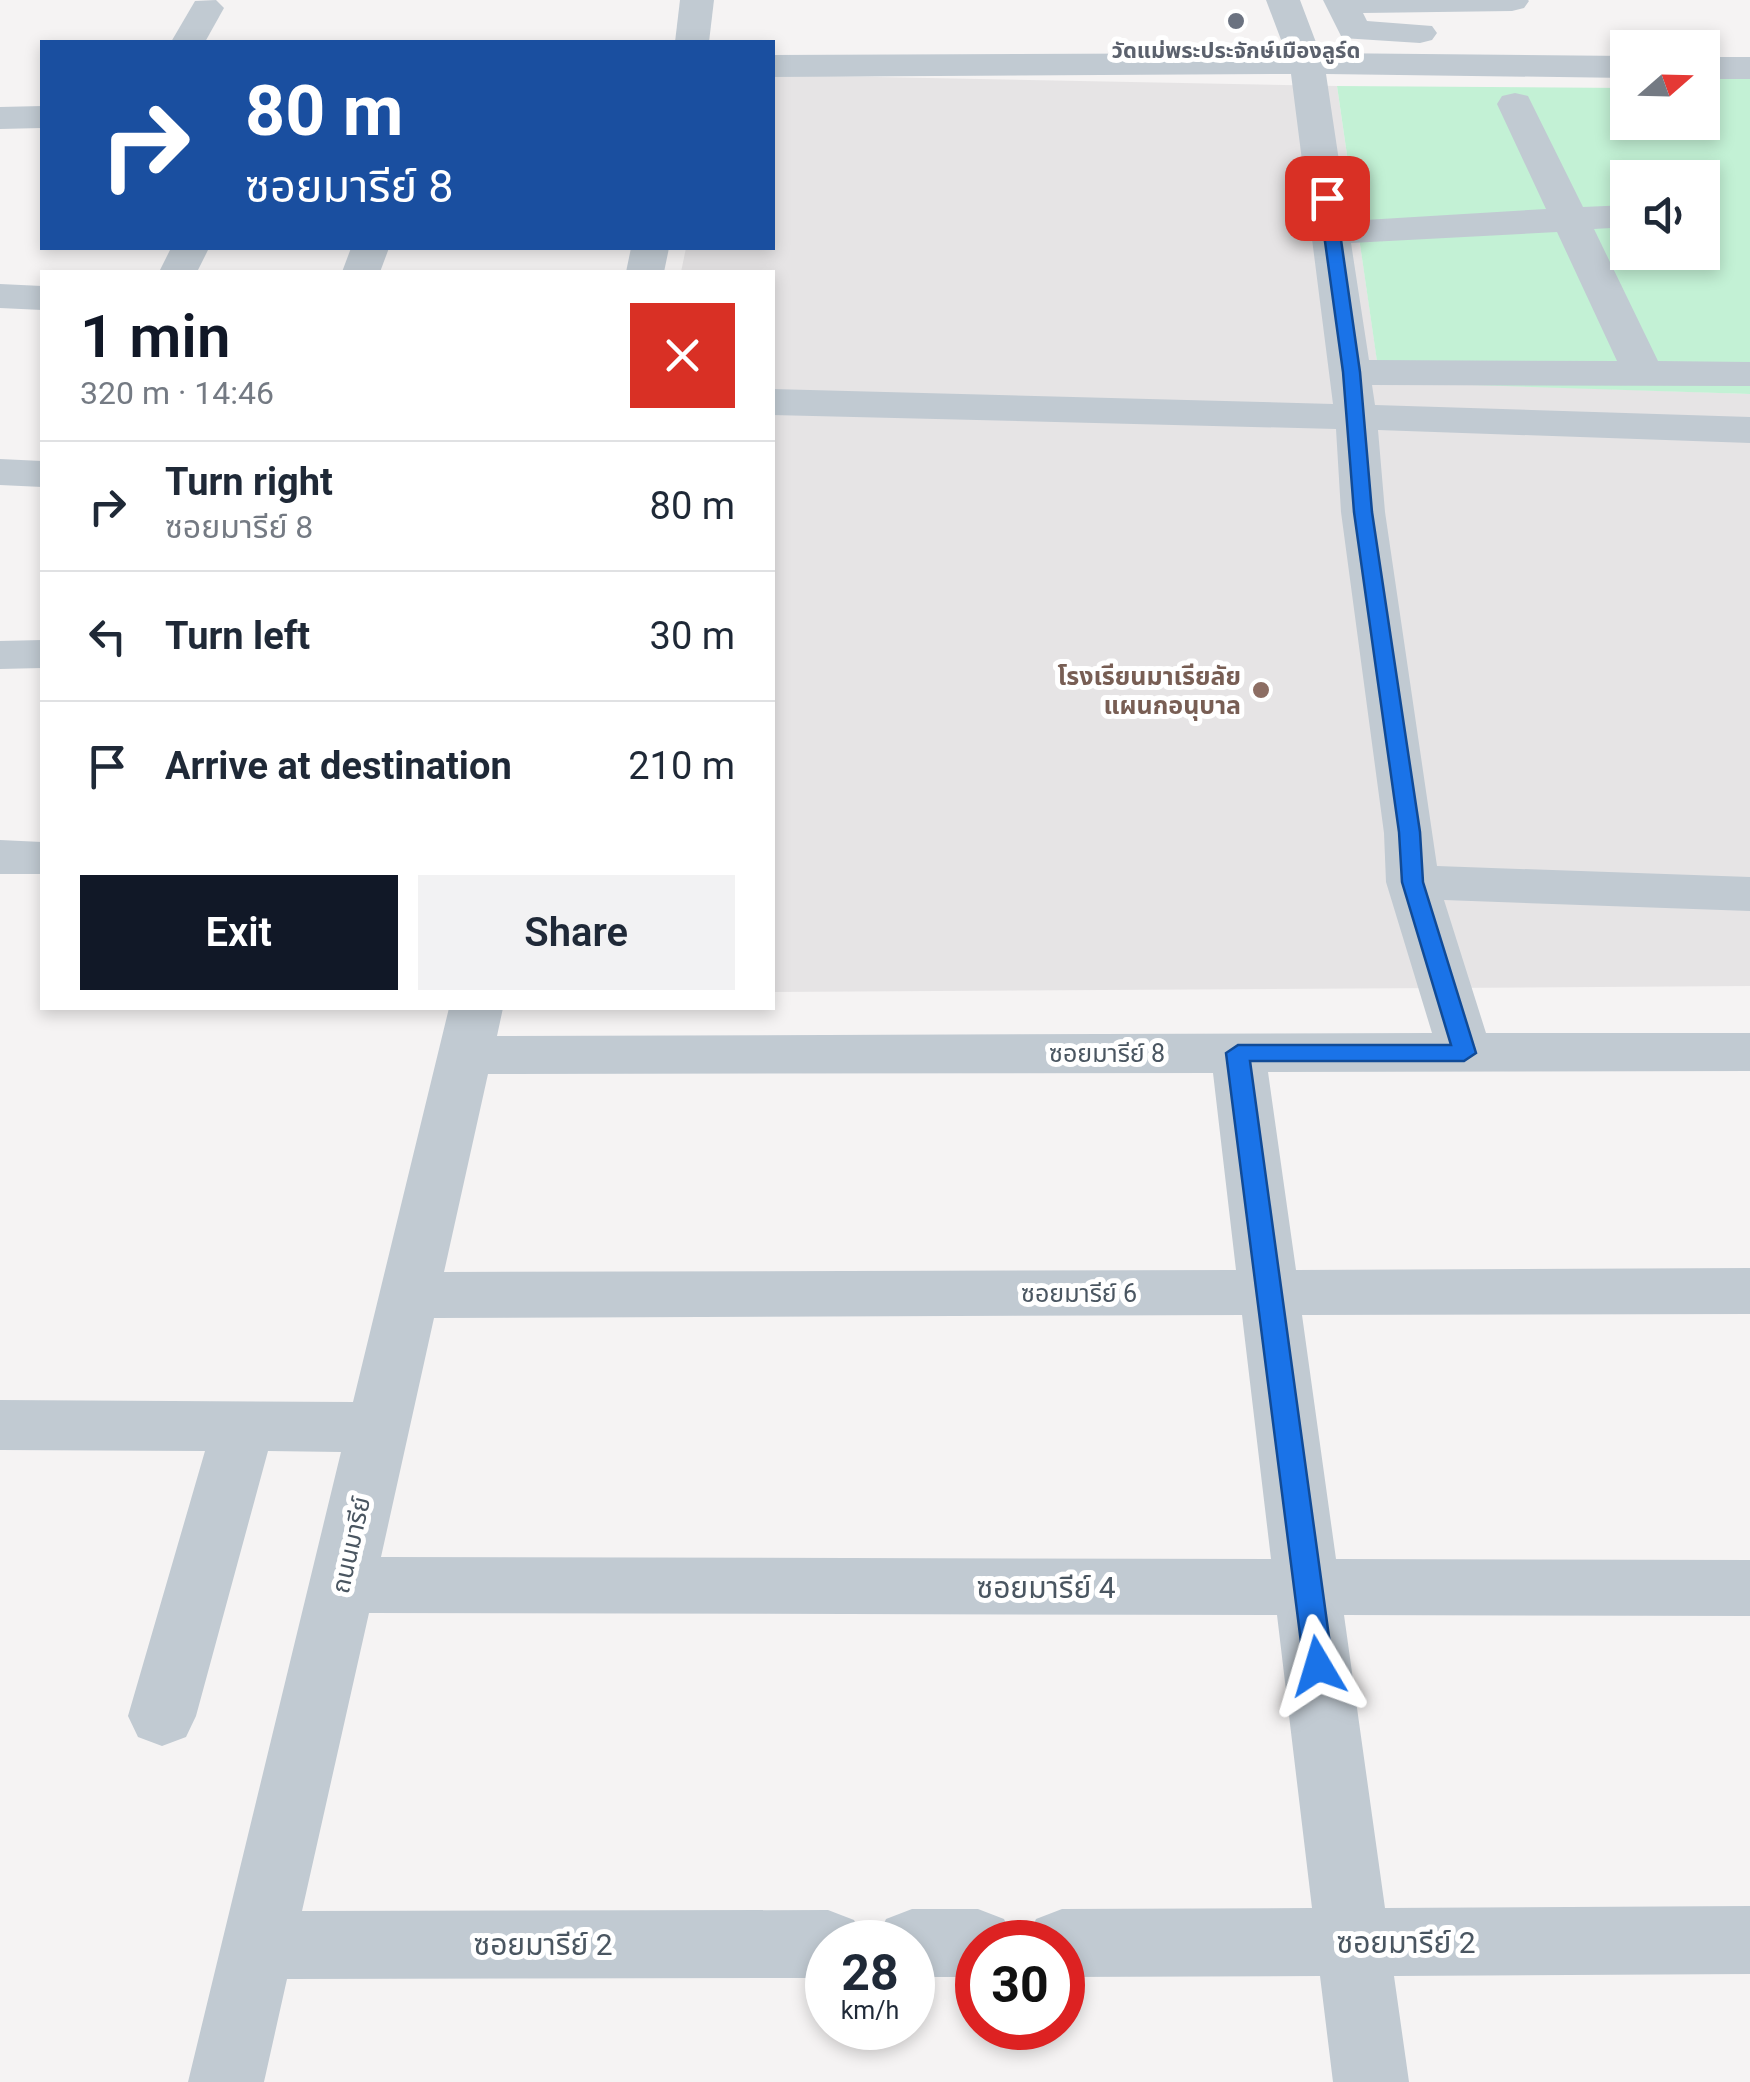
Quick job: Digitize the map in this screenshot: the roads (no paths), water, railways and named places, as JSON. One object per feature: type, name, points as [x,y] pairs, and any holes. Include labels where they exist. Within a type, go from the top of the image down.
[{"type":"street","points":[[692,40],[696,0]]},
{"type":"street","points":[[1283,0],[1307,62],[1354,394],[1363,512],[1409,832],[1412,882],[1464,1053]]},
{"type":"street","points":[[1411,48],[1354,30],[1341,3],[1512,1],[1534,50]]},
{"type":"street","points":[[189,40],[206,8]]},
{"type":"street","points":[[775,66],[1307,62],[1411,48],[1534,50],[1610,64]]},
{"type":"street","points":[[1720,68],[1750,68]]},
{"type":"street","points":[[1514,104],[1643,372]]},
{"type":"street","points":[[0,118],[40,117]]},
{"type":"street","points":[[1332,233],[1610,217]]},
{"type":"street","points":[[0,296],[40,298]]},
{"type":"street","points":[[775,402],[1354,394],[1643,372],[1750,374]]},
{"type":"street","points":[[1354,394],[1750,430]]},
{"type":"street","points":[[0,472],[40,474]]},
{"type":"street","points":[[0,655],[40,654]]},
{"type":"street","points":[[0,857],[40,858]]},
{"type":"street","points":[[1412,882],[1750,894]]},
{"type":"street","name":"ซอยมารีย์ 8","points":[[470,1031],[1238,1053],[1750,1052]]},
{"type":"street","name":"ถนนมารีย์","points":[[226,2082],[470,1031]]},
{"type":"street","points":[[1238,1053],[1371,2082]]},
{"type":"street","name":"ซอยมารีย์ 6","points":[[408,1296],[1750,1291]]},
{"type":"street","points":[[0,1424],[378,1427]]},
{"type":"street","points":[[162,1716],[242,1427]]},
{"type":"street","name":"ซอยมารีย์ 4","points":[[342,1585],[1750,1588]]},
{"type":"street","name":"ซอยมารีย์ 2","points":[[1085,1943],[1750,1940]]},
{"type":"street","name":"ซอยมารีย์ 2","points":[[258,1945],[805,1944]]},
{"type":"place","name":"วัดแม่พระประจักษ์เมืองลูร์ด","points":[[1236,21]]},
{"type":"place","name":"โรงเรียนมาเรียลัย แผนกอนุบาล","points":[[1261,690]]}]
